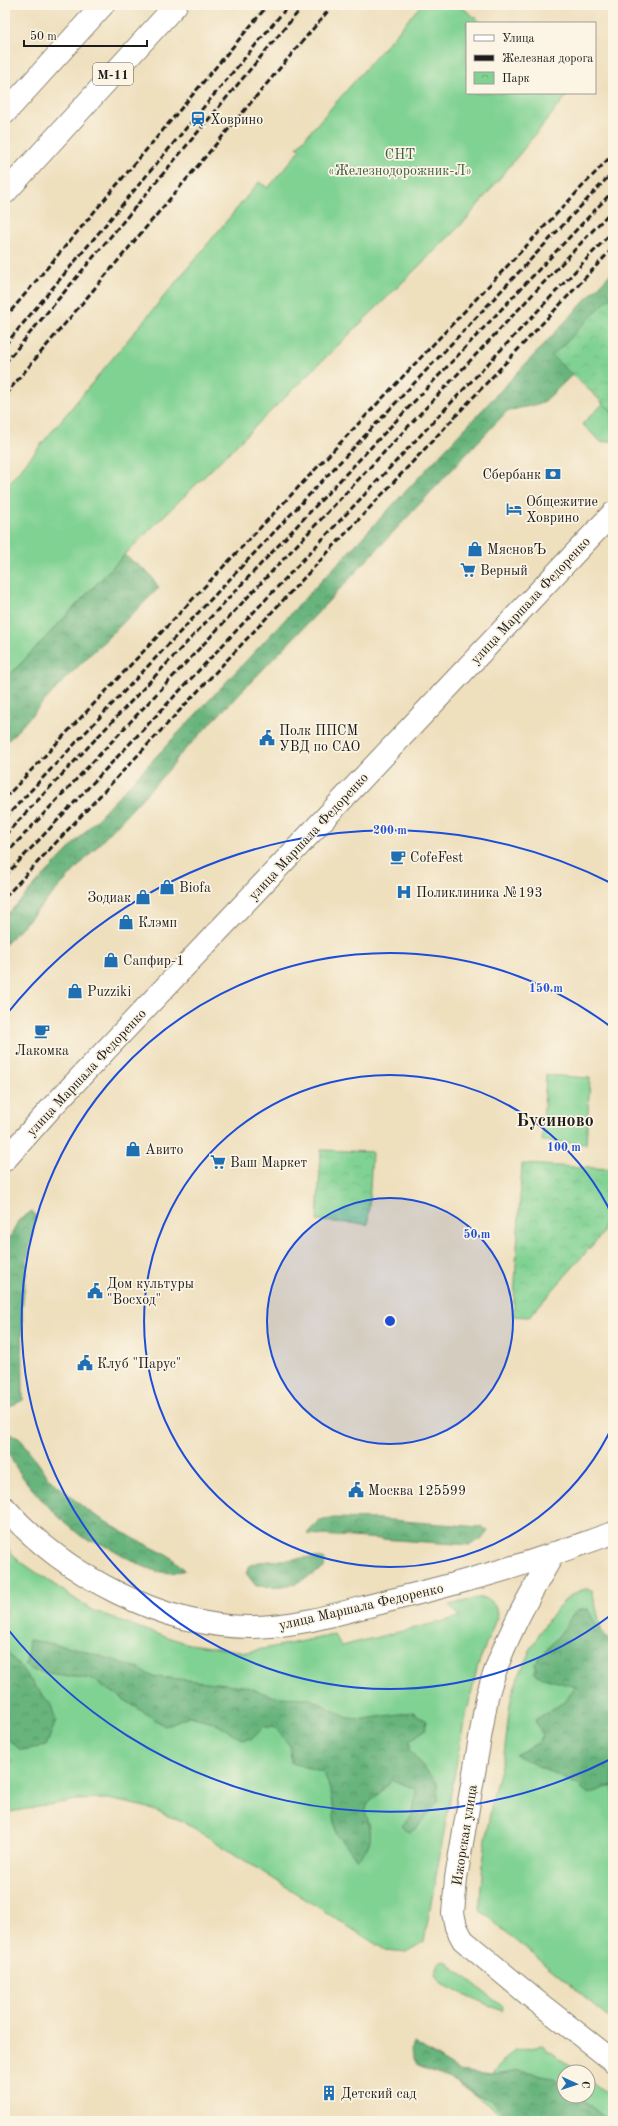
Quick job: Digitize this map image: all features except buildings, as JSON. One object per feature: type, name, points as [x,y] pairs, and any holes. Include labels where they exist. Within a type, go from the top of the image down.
[{"type":"street","points":[[5,113],[103,5]]},
{"type":"street","name":"М-11","points":[[5,192],[176,5]]},
{"type":"street","name":"улица Маршала Федоренко","points":[[5,1160],[62,1096],[613,513]]},
{"type":"street","name":"улица Маршала Федоренко","points":[[5,1508],[22,1527],[56,1554],[105,1585],[156,1609],[204,1622],[228,1626],[274,1626],[316,1619],[475,1578],[613,1533]]},
{"type":"street","name":"Ижорская улица","points":[[554,1553],[530,1594],[494,1672],[485,1711],[456,1878],[453,1913],[456,1927],[463,1940],[535,2000],[613,2061]]},
{"type":"green space","name":"СНТ «Железнодорожник-Л»","points":[[421,5],[459,5],[481,22],[466,22],[466,94],[568,94],[465,221],[124,555],[5,680],[5,488],[259,182],[268,188],[300,150],[297,147]]},
{"type":"green space","points":[[613,271],[613,302],[568,351],[571,376],[543,403],[507,411],[307,624],[174,761],[175,763],[5,945],[5,917]]},
{"type":"green space","points":[[613,295],[613,412],[552,356]]},
{"type":"green space","points":[[578,373],[611,393],[612,441],[601,442],[582,424],[603,404]]},
{"type":"green space","points":[[124,555],[149,573],[159,588],[63,681],[5,744],[5,680]]},
{"type":"green space","points":[[546,1075],[590,1078],[586,1144],[542,1141]]},
{"type":"green space","points":[[321,1150],[372,1152],[368,1224],[317,1221]]},
{"type":"green space","points":[[522,1164],[611,1169],[603,1233],[529,1317],[513,1316]]},
{"type":"green space","points":[[32,1211],[36,1216],[28,1257],[22,1308],[23,1400],[5,1410],[5,1248],[18,1221]]},
{"type":"green space","points":[[11,1434],[19,1437],[49,1478],[88,1511],[133,1538],[171,1557],[185,1570],[174,1573],[153,1570],[104,1545],[81,1536],[46,1504],[23,1477],[7,1449],[5,1437]]},
{"type":"green space","points":[[334,1518],[378,1519],[480,1527],[488,1530],[484,1537],[470,1545],[307,1534],[318,1521]]},
{"type":"green space","points":[[5,1545],[18,1560],[90,1609],[145,1630],[189,1644],[247,1652],[334,1635],[341,1646],[460,1617],[449,1605],[478,1598],[485,1598],[494,1604],[498,1614],[478,1665],[463,1728],[424,1942],[407,1952],[385,1950],[186,1823],[145,1807],[108,1799],[77,1800],[5,1813],[5,1763],[12,1761],[5,1752]]},
{"type":"green space","points":[[316,1557],[325,1560],[324,1568],[299,1582],[285,1586],[256,1586],[246,1573],[250,1565],[258,1562]]},
{"type":"green space","points":[[586,1589],[592,1590],[608,1658],[613,1657],[613,2020],[484,1914],[480,1909],[482,1869],[488,1826],[505,1749],[513,1692],[524,1664],[540,1632],[551,1616],[562,1603],[574,1594]]},
{"type":"green space","points":[[588,1609],[596,1625],[613,1644],[613,1716],[610,1717],[613,1719],[613,1785],[589,1794],[576,1784],[515,1755],[538,1743],[543,1735],[535,1720],[565,1701],[575,1687],[543,1678],[535,1673],[535,1664],[563,1630],[572,1615],[579,1610]]},
{"type":"green space","points":[[29,1640],[72,1647],[136,1667],[151,1676],[244,1686],[275,1697],[309,1698],[348,1718],[364,1719],[413,1712],[427,1721],[425,1730],[410,1740],[410,1750],[437,1784],[438,1801],[416,1829],[408,1832],[402,1826],[413,1814],[416,1789],[393,1780],[368,1804],[365,1812],[370,1826],[369,1843],[367,1849],[357,1859],[336,1833],[332,1796],[324,1772],[291,1763],[290,1746],[274,1726],[265,1726],[253,1738],[244,1740],[213,1722],[189,1716],[165,1726],[92,1679],[33,1671],[26,1665]]},
{"type":"green space","points":[[5,1649],[51,1705],[56,1721],[46,1746],[21,1750],[5,1737]]},
{"type":"green space","points":[[445,1961],[503,2007],[502,2011],[443,1985],[435,1974],[439,1963]]},
{"type":"green space","points":[[414,2043],[459,2071],[493,2075],[519,2071],[552,2077],[556,2080],[556,2104],[588,2104],[609,2121],[510,2121],[491,2100],[475,2095],[462,2084],[417,2066],[410,2050]]},
{"type":"green space","points":[[543,2046],[567,2064],[556,2064],[556,2104],[596,2104],[596,2085],[613,2098],[613,2121],[510,2121],[440,2070],[483,2084],[514,2050]]},
{"type":"railway","points":[[5,318],[268,5]]},
{"type":"railway","points":[[5,345],[289,5]]},
{"type":"railway","points":[[5,363],[304,5]]},
{"type":"railway","points":[[5,395],[333,5]]},
{"type":"railway","points":[[5,798],[613,154]]},
{"type":"railway","points":[[5,818],[613,172]]},
{"type":"railway","points":[[5,835],[613,191]]},
{"type":"railway","points":[[5,855],[613,209]]},
{"type":"railway","points":[[5,876],[613,231]]},
{"type":"railway","points":[[5,897],[613,248]]},
{"type":"place","name":"Ховрино","points":[[198,119]]},
{"type":"place","name":"Сбербанк","points":[[553,474]]},
{"type":"place","name":"Общежитие Ховрино","points":[[514,509]]},
{"type":"place","name":"МясновЪ","points":[[475,549]]},
{"type":"place","name":"Верный","points":[[468,570]]},
{"type":"place","name":"Полк ППСМ УВД по САО","points":[[267,738]]},
{"type":"place","name":"CofeFest","points":[[398,857]]},
{"type":"place","name":"Biofa","points":[[167,887]]},
{"type":"place","name":"Поликлиника №193","points":[[404,892]]},
{"type":"place","name":"Зодиак","points":[[143,897]]},
{"type":"place","name":"Клэмп","points":[[126,922]]},
{"type":"place","name":"Сапфир-1","points":[[111,960]]},
{"type":"place","name":"Puzziki","points":[[75,991]]},
{"type":"place","name":"Лакомка","points":[[42,1031]]},
{"type":"place","name":"Авито","points":[[133,1149]]},
{"type":"place","name":"Ваш Маркет","points":[[218,1162]]},
{"type":"place","name":"Дом культуры \"Восход\"","points":[[95,1291]]},
{"type":"place","name":"Клуб \"Парус\"","points":[[85,1363]]},
{"type":"place","name":"Москва 125599","points":[[356,1490]]},
{"type":"place","name":"Детский сад","points":[[329,2093]]},
{"type":"district","name":"Бусиново","points":[[555,1120]]}]
